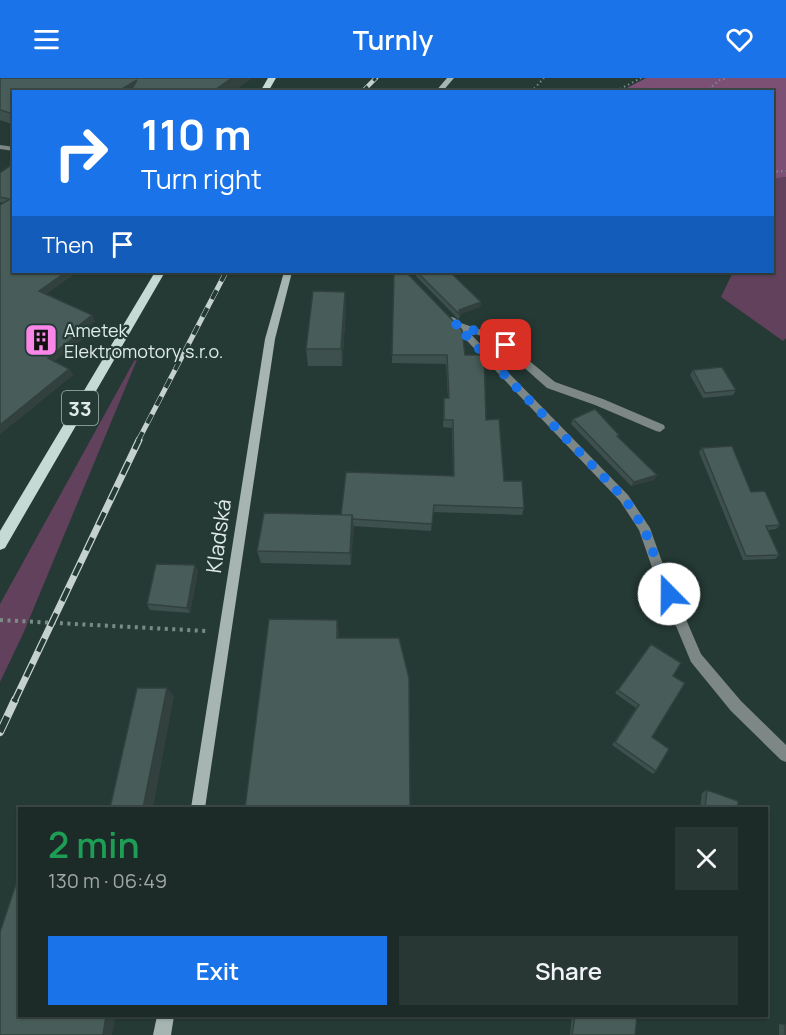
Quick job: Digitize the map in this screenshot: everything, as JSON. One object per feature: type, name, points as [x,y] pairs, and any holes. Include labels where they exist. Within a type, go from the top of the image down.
[{"type":"main road","points":[[440,90],[451,78]]},
{"type":"main road","name":"33","points":[[0,544],[159,273]]},
{"type":"main road","name":"Kladská","points":[[198,807],[270,339],[288,273]]},
{"type":"main road","points":[[162,1035],[166,1017]]},
{"type":"street","points":[[444,312],[595,466],[633,510],[644,528],[660,573],[696,658],[736,705],[786,755]]},
{"type":"street","points":[[455,324],[496,338],[551,385],[599,402],[660,428]]},
{"type":"path","points":[[533,90],[544,78]]},
{"type":"path","points":[[620,89],[641,78]]},
{"type":"path","points":[[708,90],[720,80],[727,78]]},
{"type":"path","points":[[0,620],[226,632]]},
{"type":"shaded area","points":[[646,78],[786,78],[786,177],[774,179],[774,90],[623,90]]},
{"type":"shaded area","points":[[786,177],[786,338],[783,341],[721,297],[733,273],[774,273],[774,179]]},
{"type":"shaded area","points":[[144,343],[23,634],[0,682],[0,604]]},
{"type":"building","points":[[0,78],[232,78],[215,90],[131,90],[137,80],[120,90],[12,90],[12,114],[0,110]]},
{"type":"building","name":"Ametek Elektromotory s.r.o.","points":[[12,164],[12,273],[65,273],[39,291],[92,315],[77,327],[83,330],[48,358],[69,369],[0,425],[0,205],[10,199],[0,197],[0,173]]},
{"type":"building","points":[[394,273],[407,273],[462,330],[465,355],[484,355],[486,420],[499,419],[504,481],[522,481],[524,508],[434,505],[432,524],[353,519],[352,515],[341,515],[346,472],[454,476],[453,420],[444,420],[444,398],[449,398],[447,355],[392,355]]},
{"type":"building","points":[[418,273],[451,273],[481,302],[459,310],[460,315]]},
{"type":"building","points":[[313,291],[345,292],[341,349],[306,349]]},
{"type":"building","points":[[722,367],[736,390],[705,393],[693,370]]},
{"type":"building","points":[[595,409],[619,435],[617,436],[657,475],[634,482],[573,419]]},
{"type":"building","points":[[732,446],[751,492],[765,491],[780,525],[766,526],[779,555],[746,556],[702,448]]},
{"type":"building","points":[[264,513],[352,515],[350,553],[257,551]]},
{"type":"building","points":[[156,564],[195,565],[187,608],[147,604]]},
{"type":"building","points":[[269,619],[337,620],[337,638],[399,638],[409,678],[410,807],[245,807]]},
{"type":"building","points":[[651,644],[681,663],[673,676],[685,683],[652,737],[669,749],[656,771],[615,742],[639,705],[618,690]]},
{"type":"building","points":[[137,688],[167,688],[143,807],[110,807]]},
{"type":"building","points":[[707,790],[738,801],[738,807],[705,807]]},
{"type":"building","points":[[18,878],[18,1017],[106,1017],[103,1035],[0,1035],[0,932]]},
{"type":"building","points":[[575,1017],[637,1017],[635,1035],[572,1035]]},
{"type":"railway","points":[[364,90],[376,78]]},
{"type":"railway","points":[[138,441],[225,273]]},
{"type":"railway","points":[[14,702],[139,440]]},
{"type":"railway","points":[[0,732],[15,700]]},
{"type":"place","name":"Ametek Elektromotory s.r.o.","points":[[41,340]]},
{"type":"route","points":[[506,345],[496,338],[455,324],[624,498],[644,528],[669,594]]}]
